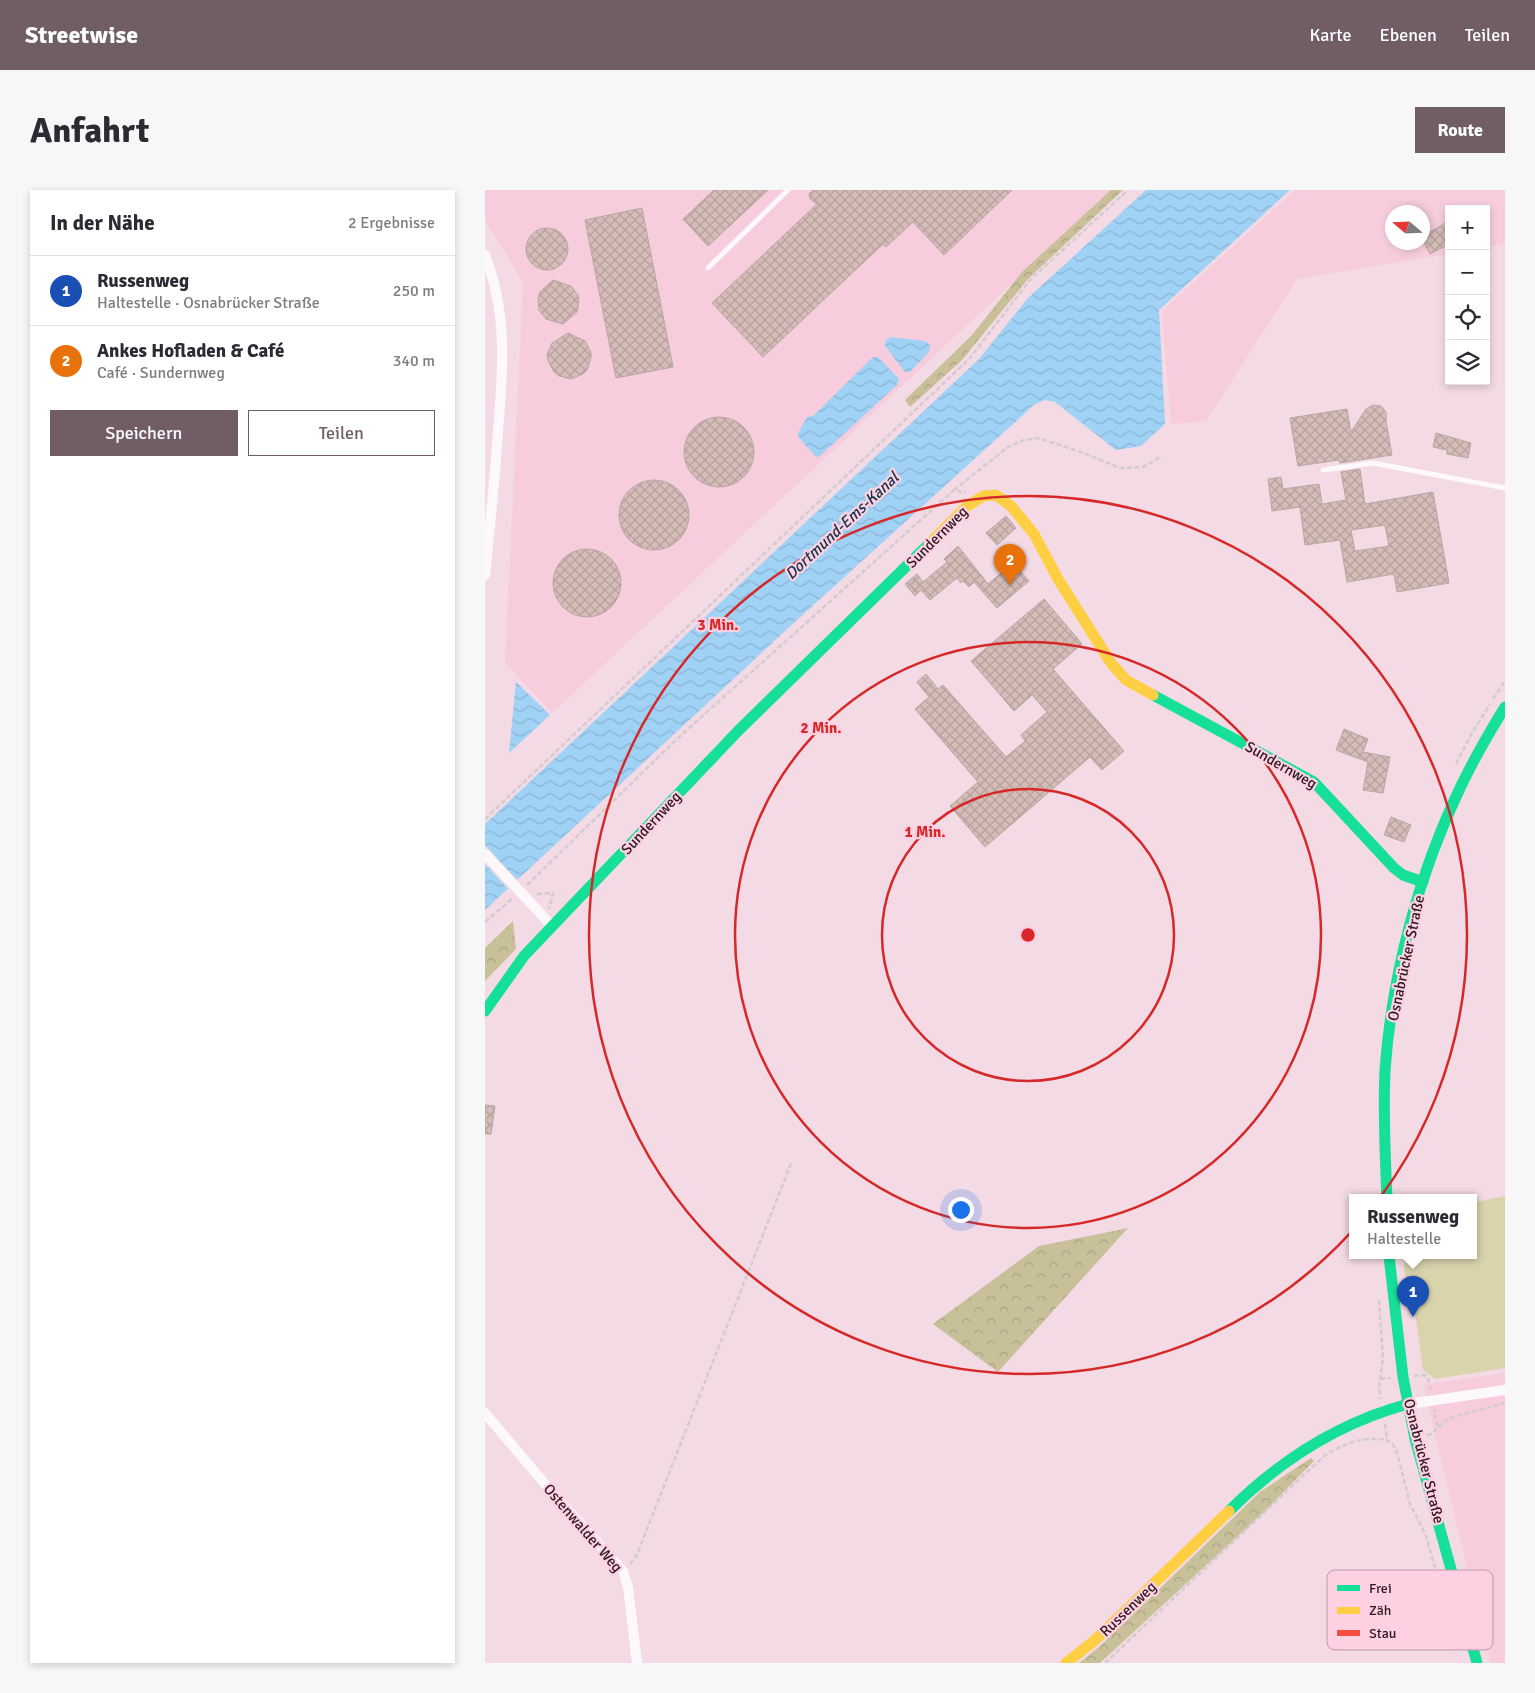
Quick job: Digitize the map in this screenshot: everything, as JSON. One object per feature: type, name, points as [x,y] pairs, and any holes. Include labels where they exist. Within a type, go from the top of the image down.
[{"type":"street","points":[[485,255],[499,305],[503,339],[503,373],[485,575]]},
{"type":"street","name":"Sundernweg","points":[[553,927],[738,731],[966,507],[983,496],[996,495],[1011,506],[1034,534],[1059,579],[1111,663],[1126,680],[1314,782],[1394,868],[1403,875],[1423,882]]},
{"type":"street","name":"Osnabrücker Straße","points":[[1387,1194],[1385,1097],[1387,1052],[1397,981],[1411,923],[1423,882],[1450,812],[1472,762],[1505,707]]},
{"type":"street","points":[[485,854],[532,898],[553,927],[509,975],[485,1011]]},
{"type":"street","name":"Osnabrücker Straße","points":[[1389,1259],[1395,1317],[1415,1440],[1451,1570]]},
{"type":"street","points":[[1408,1404],[1505,1390]]},
{"type":"street","name":"Russenweg","points":[[1066,1663],[1094,1641],[1254,1487],[1284,1462],[1353,1422],[1384,1410],[1408,1404]]},
{"type":"street","name":"Ostenwalder Weg","points":[[485,1413],[623,1570],[628,1587],[637,1663]]},
{"type":"street","name":"Osnabrücker Straße","points":[[1473,1650],[1477,1663]]},
{"type":"lane","points":[[708,268],[788,190]]},
{"type":"lane","points":[[1323,470],[1373,463],[1505,488]]},
{"type":"path","points":[[485,820],[970,358],[1030,280],[1128,190]]},
{"type":"path","points":[[531,890],[527,886],[677,739],[954,490],[1008,447],[1024,440],[1038,438],[1084,453],[1119,468],[1143,467],[1162,456]]},
{"type":"path","points":[[954,490],[983,496]]},
{"type":"path","points":[[532,898],[553,893],[550,908]]},
{"type":"path","points":[[485,922],[513,898]]},
{"type":"path","points":[[624,1574],[636,1556],[792,1161]]},
{"type":"path","points":[[1438,1427],[1450,1418],[1505,1403]]},
{"type":"path","points":[[1105,1663],[1324,1456],[1345,1444],[1367,1439],[1387,1440]]},
{"type":"shaded area","points":[[485,190],[1112,190],[552,713],[505,663],[523,282],[485,220]]},
{"type":"shaded area","points":[[1295,190],[1505,190],[1505,244],[1490,246],[1490,205],[1445,205],[1445,255],[1297,279],[1206,421],[1171,424],[1162,311]]},
{"type":"shaded area","points":[[1505,1196],[1505,1368],[1435,1379],[1423,1370],[1415,1312],[1406,1283],[1403,1259],[1477,1259],[1477,1202]]},
{"type":"shaded area","points":[[1505,1373],[1505,1663],[1490,1663],[1487,1650],[1493,1650],[1493,1570],[1468,1570],[1423,1385]]},
{"type":"green space","points":[[1111,190],[1123,190],[1028,279],[962,360],[910,407],[905,400],[972,335],[1022,272]]},
{"type":"green space","points":[[513,921],[516,949],[485,981],[485,948]]},
{"type":"green space","points":[[1128,1228],[998,1372],[933,1324],[1039,1246]]},
{"type":"green space","points":[[1311,1458],[1314,1461],[1266,1510],[1100,1663],[1079,1663],[1098,1648],[1260,1492]]},
{"type":"water","name":"Dortmund-Ems-Kanal","points":[[1146,190],[1290,190],[1159,310],[1165,424],[1141,446],[1116,450],[1055,402],[1045,400],[1035,404],[797,620],[485,910],[485,824],[979,359],[1028,298]]},
{"type":"water","points":[[890,337],[925,341],[930,345],[929,352],[910,372],[905,372],[885,346],[885,342]]},
{"type":"water","points":[[873,357],[878,357],[899,379],[897,385],[820,456],[815,456],[799,438],[798,433],[807,417],[813,416]]},
{"type":"water","points":[[516,682],[550,715],[509,753]]},
{"type":"pier","points":[[485,845],[519,882],[510,891],[485,864]]},
{"type":"building","points":[[714,190],[768,190],[708,246],[683,219]]},
{"type":"building","points":[[813,190],[1012,190],[944,255],[913,222],[886,247],[883,244],[763,357],[712,303],[817,204],[810,199],[809,194]]},
{"type":"building","points":[[642,208],[673,367],[616,378],[585,220]]},
{"type":"building","points":[[1445,223],[1445,246],[1430,254],[1428,250],[1430,250],[1430,232]]},
{"type":"building","points":[[547,228],[562,234],[568,249],[562,264],[547,270],[532,264],[526,249],[532,234]]},
{"type":"building","points":[[553,280],[571,286],[578,295],[577,312],[563,324],[546,319],[539,310],[538,298],[540,292]]},
{"type":"building","points":[[568,333],[585,341],[591,352],[587,370],[583,374],[571,379],[559,376],[554,372],[547,355],[552,343]]},
{"type":"building","points":[[1373,405],[1381,406],[1386,412],[1392,455],[1340,463],[1339,460],[1298,466],[1290,418],[1347,409],[1351,432],[1366,409]]},
{"type":"building","points":[[726,417],[739,423],[748,432],[752,438],[754,452],[752,466],[744,477],[733,485],[712,487],[705,485],[694,477],[686,466],[684,445],[686,438],[694,427],[705,419]]},
{"type":"building","points":[[1436,433],[1471,443],[1468,458],[1447,454],[1447,450],[1433,447]]},
{"type":"building","points":[[1360,469],[1365,504],[1433,492],[1449,583],[1397,592],[1394,574],[1347,582],[1340,540],[1305,545],[1300,507],[1272,511],[1268,479],[1281,477],[1283,489],[1319,484],[1322,504],[1346,500],[1341,472]],"holes":[[[1385,525],[1389,546],[1355,551],[1351,530]]]},
{"type":"building","points":[[654,480],[667,483],[679,490],[686,502],[689,515],[686,528],[679,540],[667,547],[654,550],[641,547],[629,540],[622,528],[619,515],[622,502],[629,490],[641,483]]},
{"type":"building","points":[[1006,516],[1016,528],[997,545],[986,533]]},
{"type":"building","points":[[958,546],[988,584],[1013,563],[1029,581],[997,608],[974,582],[969,587],[963,581],[961,583],[957,578],[930,600],[921,590],[915,596],[905,584],[917,574],[923,582],[947,562],[944,559]]},
{"type":"building","points":[[587,549],[600,552],[611,559],[618,570],[621,583],[618,596],[611,607],[600,614],[587,617],[574,614],[563,607],[556,596],[553,583],[556,570],[563,559],[574,552]]},
{"type":"building","points":[[1044,599],[1082,644],[1053,669],[1124,751],[1102,770],[1090,757],[985,847],[950,806],[978,782],[915,709],[929,697],[917,682],[926,674],[938,689],[943,685],[1006,757],[1025,741],[1021,735],[1047,712],[1032,695],[1014,711],[971,661]]},
{"type":"building","points":[[1344,729],[1368,739],[1363,752],[1390,757],[1383,793],[1363,790],[1368,762],[1336,750]]},
{"type":"building","points":[[1391,817],[1411,825],[1404,842],[1384,835]]},
{"type":"building","points":[[485,1105],[495,1106],[491,1134],[485,1134]]},
{"type":"traffic: fast","points":[[485,1011],[524,956],[738,731],[929,544]]},
{"type":"traffic: fast","points":[[1153,695],[1314,782],[1394,868],[1403,875],[1423,882]]},
{"type":"traffic: fast","points":[[1387,1194],[1384,1118],[1385,1070],[1394,997],[1401,960],[1420,889],[1432,853],[1461,786],[1487,736],[1505,707]]},
{"type":"traffic: fast","points":[[1389,1259],[1403,1377],[1415,1439],[1451,1570]]},
{"type":"traffic: fast","points":[[1229,1511],[1269,1475],[1311,1446],[1358,1422],[1408,1404]]},
{"type":"traffic: fast","points":[[1473,1650],[1477,1663]]},
{"type":"traffic: slow","points":[[929,544],[966,507],[983,496],[996,495],[1011,506],[1034,534],[1058,579],[1111,663],[1126,680],[1153,695]]},
{"type":"traffic: slow","points":[[1066,1663],[1094,1641],[1229,1511]]},
{"type":"place","name":"Ankes Hofladen & Café","points":[[1010,585]]},
{"type":"place","name":"Russenweg","points":[[1413,1317]]}]
